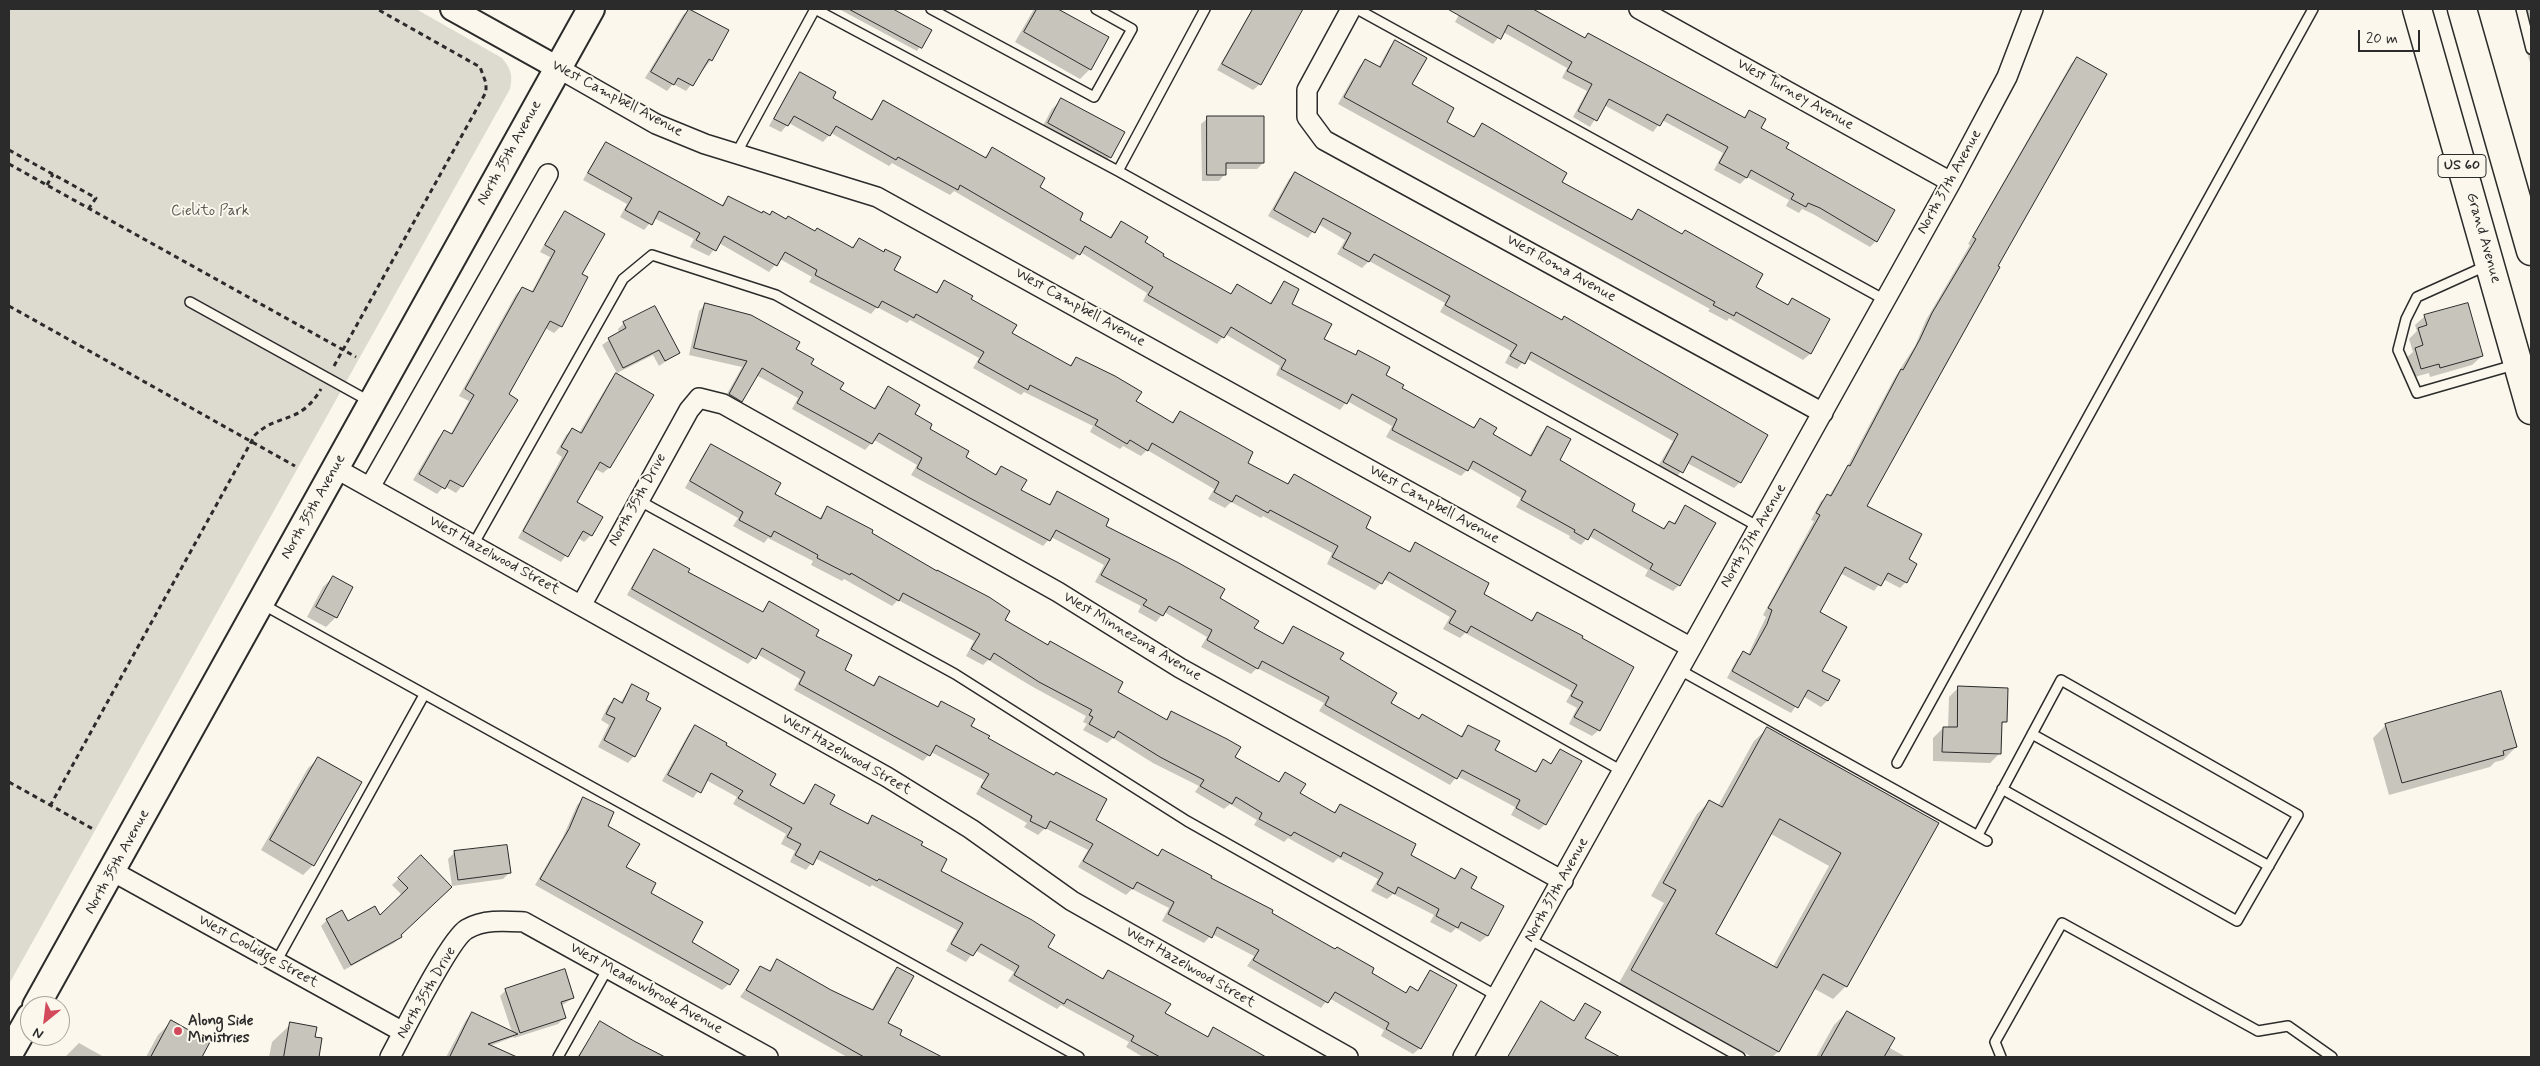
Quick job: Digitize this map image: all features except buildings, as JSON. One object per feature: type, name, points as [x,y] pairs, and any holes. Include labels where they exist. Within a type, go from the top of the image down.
[{"type":"highway","name":"Grand Avenue","points":[[2417,9],[2531,410]]},
{"type":"highway","name":"US 60","points":[[2462,9],[2531,251]]},
{"type":"main road","name":"North 35th Avenue","points":[[42,996],[591,9]]},
{"type":"main road","points":[[9,1054],[20,1035]]},
{"type":"street","name":"West Campbell Avenue","points":[[452,9],[656,124],[736,155],[884,201],[1690,647]]},
{"type":"street","name":"West Roma Avenue","points":[[1351,9],[1307,90],[1307,117],[1324,140],[1823,413]]},
{"type":"street","name":"West Turney Avenue","points":[[1639,9],[1951,182]]},
{"type":"street","name":"North 37th Avenue","points":[[1463,1057],[1563,880],[1678,668],[1760,527],[1951,182],[2007,77],[2033,9]]},
{"type":"street","points":[[370,487],[548,174]]},
{"type":"street","name":"North 35th Drive","points":[[582,604],[689,410],[699,398]]},
{"type":"street","name":"West Minnezona Avenue","points":[[699,398],[723,404],[732,409],[1058,592],[1180,668],[1563,880]]},
{"type":"street","name":"West Hazelwood Street","points":[[336,468],[582,604],[886,777],[971,829],[1072,901],[1348,1057]]},
{"type":"street","name":"West Coolidge Street","points":[[112,871],[403,1032]]},
{"type":"street","name":"North 35th Drive","points":[[390,1057],[445,958],[466,929],[496,921],[524,922]]},
{"type":"street","name":"West Meadowbrook Avenue","points":[[524,922],[768,1057]]},
{"type":"lane","points":[[736,155],[815,9],[1118,171],[1760,527]]},
{"type":"lane","points":[[931,9],[1094,97],[1132,29],[1096,9]]},
{"type":"lane","points":[[1118,171],[1205,9]]},
{"type":"lane","points":[[1357,9],[1885,300]]},
{"type":"lane","points":[[1897,763],[2313,9]]},
{"type":"lane","points":[[2520,9],[2531,49]]},
{"type":"lane","points":[[473,545],[623,279],[652,255],[776,295],[1622,771]]},
{"type":"lane","points":[[2490,264],[2417,298],[2406,320],[2398,350],[2417,393],[2519,364]]},
{"type":"lane","points":[[190,302],[372,403]]},
{"type":"lane","points":[[638,500],[955,674],[1187,822],[1497,996]]},
{"type":"lane","points":[[261,603],[1079,1057]]},
{"type":"lane","points":[[1678,668],[1987,841]]},
{"type":"lane","points":[[1978,836],[2002,789],[2062,680],[2298,814],[2238,921],[2002,789]]},
{"type":"lane","points":[[276,962],[424,695]]},
{"type":"lane","points":[[2032,734],[2269,866]]},
{"type":"lane","points":[[2001,1057],[1995,1042],[2062,923],[2258,1031],[2288,1026],[2332,1057]]},
{"type":"lane","points":[[1529,940],[1740,1057]]},
{"type":"lane","points":[[558,1057],[608,968]]},
{"type":"path","points":[[50,806],[252,442],[265,426],[296,416],[307,408],[343,350],[486,92],[486,83],[480,67],[377,9]]},
{"type":"path","points":[[9,150],[96,198],[89,208]]},
{"type":"path","points":[[9,164],[356,357]]},
{"type":"path","points":[[47,185],[52,174]]},
{"type":"path","points":[[9,306],[295,466]]},
{"type":"path","points":[[9,782],[92,829]]},
{"type":"green space","name":"Cielito Park","points":[[9,9],[416,9],[502,58],[509,69],[511,80],[510,89],[9,984]]},
{"type":"place","name":"Along Side Ministries","points":[[178,1031]]}]
